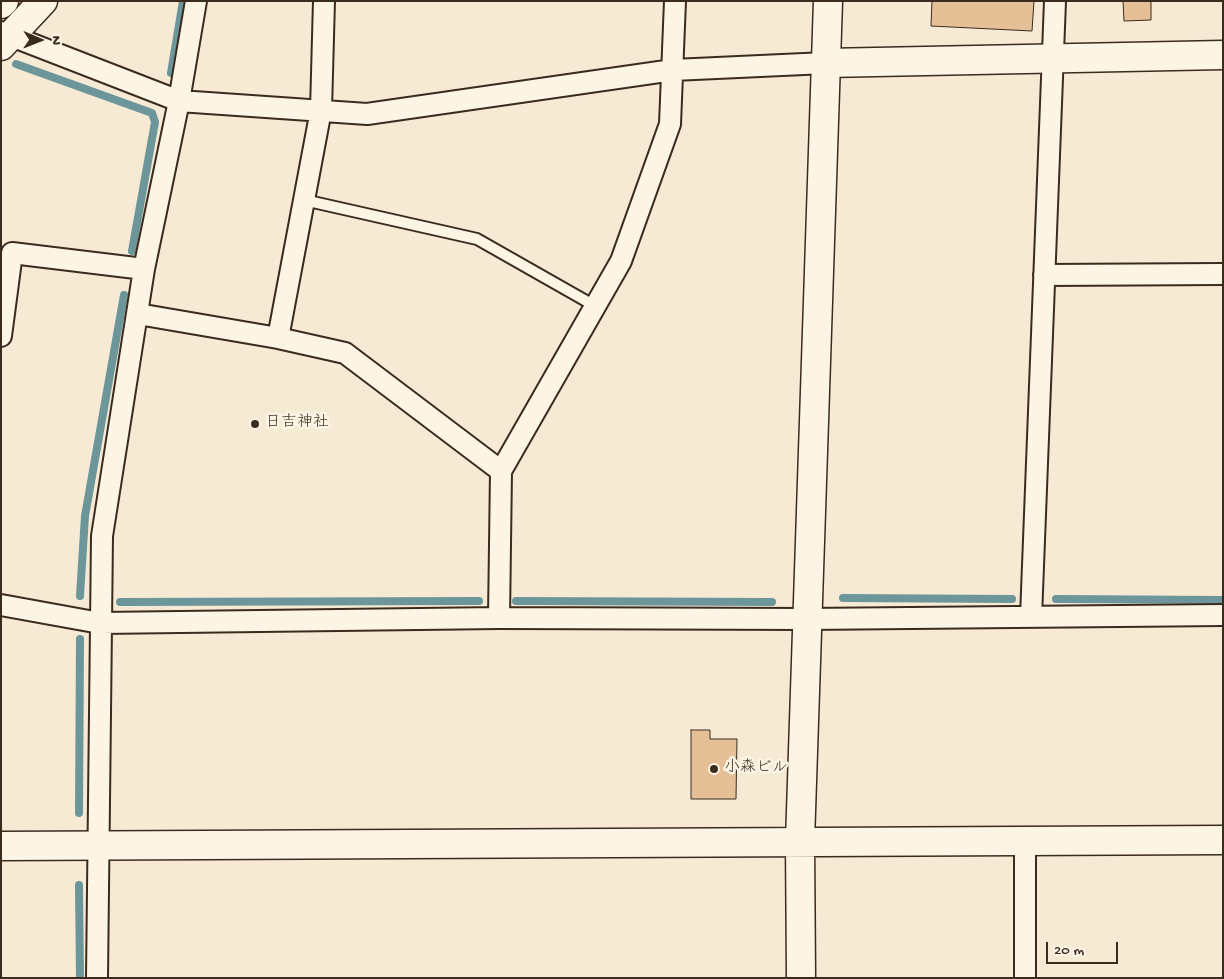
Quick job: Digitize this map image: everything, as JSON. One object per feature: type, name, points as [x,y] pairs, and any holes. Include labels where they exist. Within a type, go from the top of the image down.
[{"type":"main road","points":[[5,38],[43,1]]},
{"type":"main road","points":[[801,978],[800,841],[828,1]]},
{"type":"main road","points":[[826,63],[1223,55]]},
{"type":"main road","points":[[1,846],[1223,840]]},
{"type":"street","points":[[97,978],[102,536],[144,269],[179,101],[196,1]]},
{"type":"street","points":[[278,338],[321,110],[324,1]]},
{"type":"street","points":[[499,618],[501,471],[621,261],[670,124],[675,1]]},
{"type":"street","points":[[1031,616],[1055,1]]},
{"type":"street","points":[[5,38],[179,101],[368,114],[673,70],[826,63]]},
{"type":"street","points":[[1,336],[12,253],[144,269]]},
{"type":"street","points":[[1044,275],[1223,274]]},
{"type":"street","points":[[138,314],[278,338],[345,353],[501,471]]},
{"type":"street","points":[[1,605],[100,623],[499,618],[807,619],[1223,615]]},
{"type":"street","points":[[1025,841],[1025,978]]},
{"type":"lane","points":[[304,200],[477,239],[595,306]]},
{"type":"building","points":[[932,1],[1034,1],[1032,31],[931,26]]},
{"type":"building","points":[[1123,1],[1151,1],[1151,20],[1124,21]]},
{"type":"building","name":"小森ビル","points":[[691,730],[710,730],[710,739],[737,739],[736,799],[691,799]]},
{"type":"waterway","points":[[171,73],[183,1]]},
{"type":"waterway","points":[[16,64],[152,113],[155,122],[132,251]]},
{"type":"waterway","points":[[80,596],[85,516],[124,295]]},
{"type":"waterway","points":[[843,598],[1012,599]]},
{"type":"waterway","points":[[1056,599],[1222,600]]},
{"type":"waterway","points":[[120,602],[479,601]]},
{"type":"waterway","points":[[516,601],[772,602]]},
{"type":"waterway","points":[[79,813],[80,639]]},
{"type":"waterway","points":[[79,885],[80,978]]},
{"type":"place","name":"日吉神社","points":[[255,424]]},
{"type":"place","name":"小森ビル","points":[[714,769]]}]
